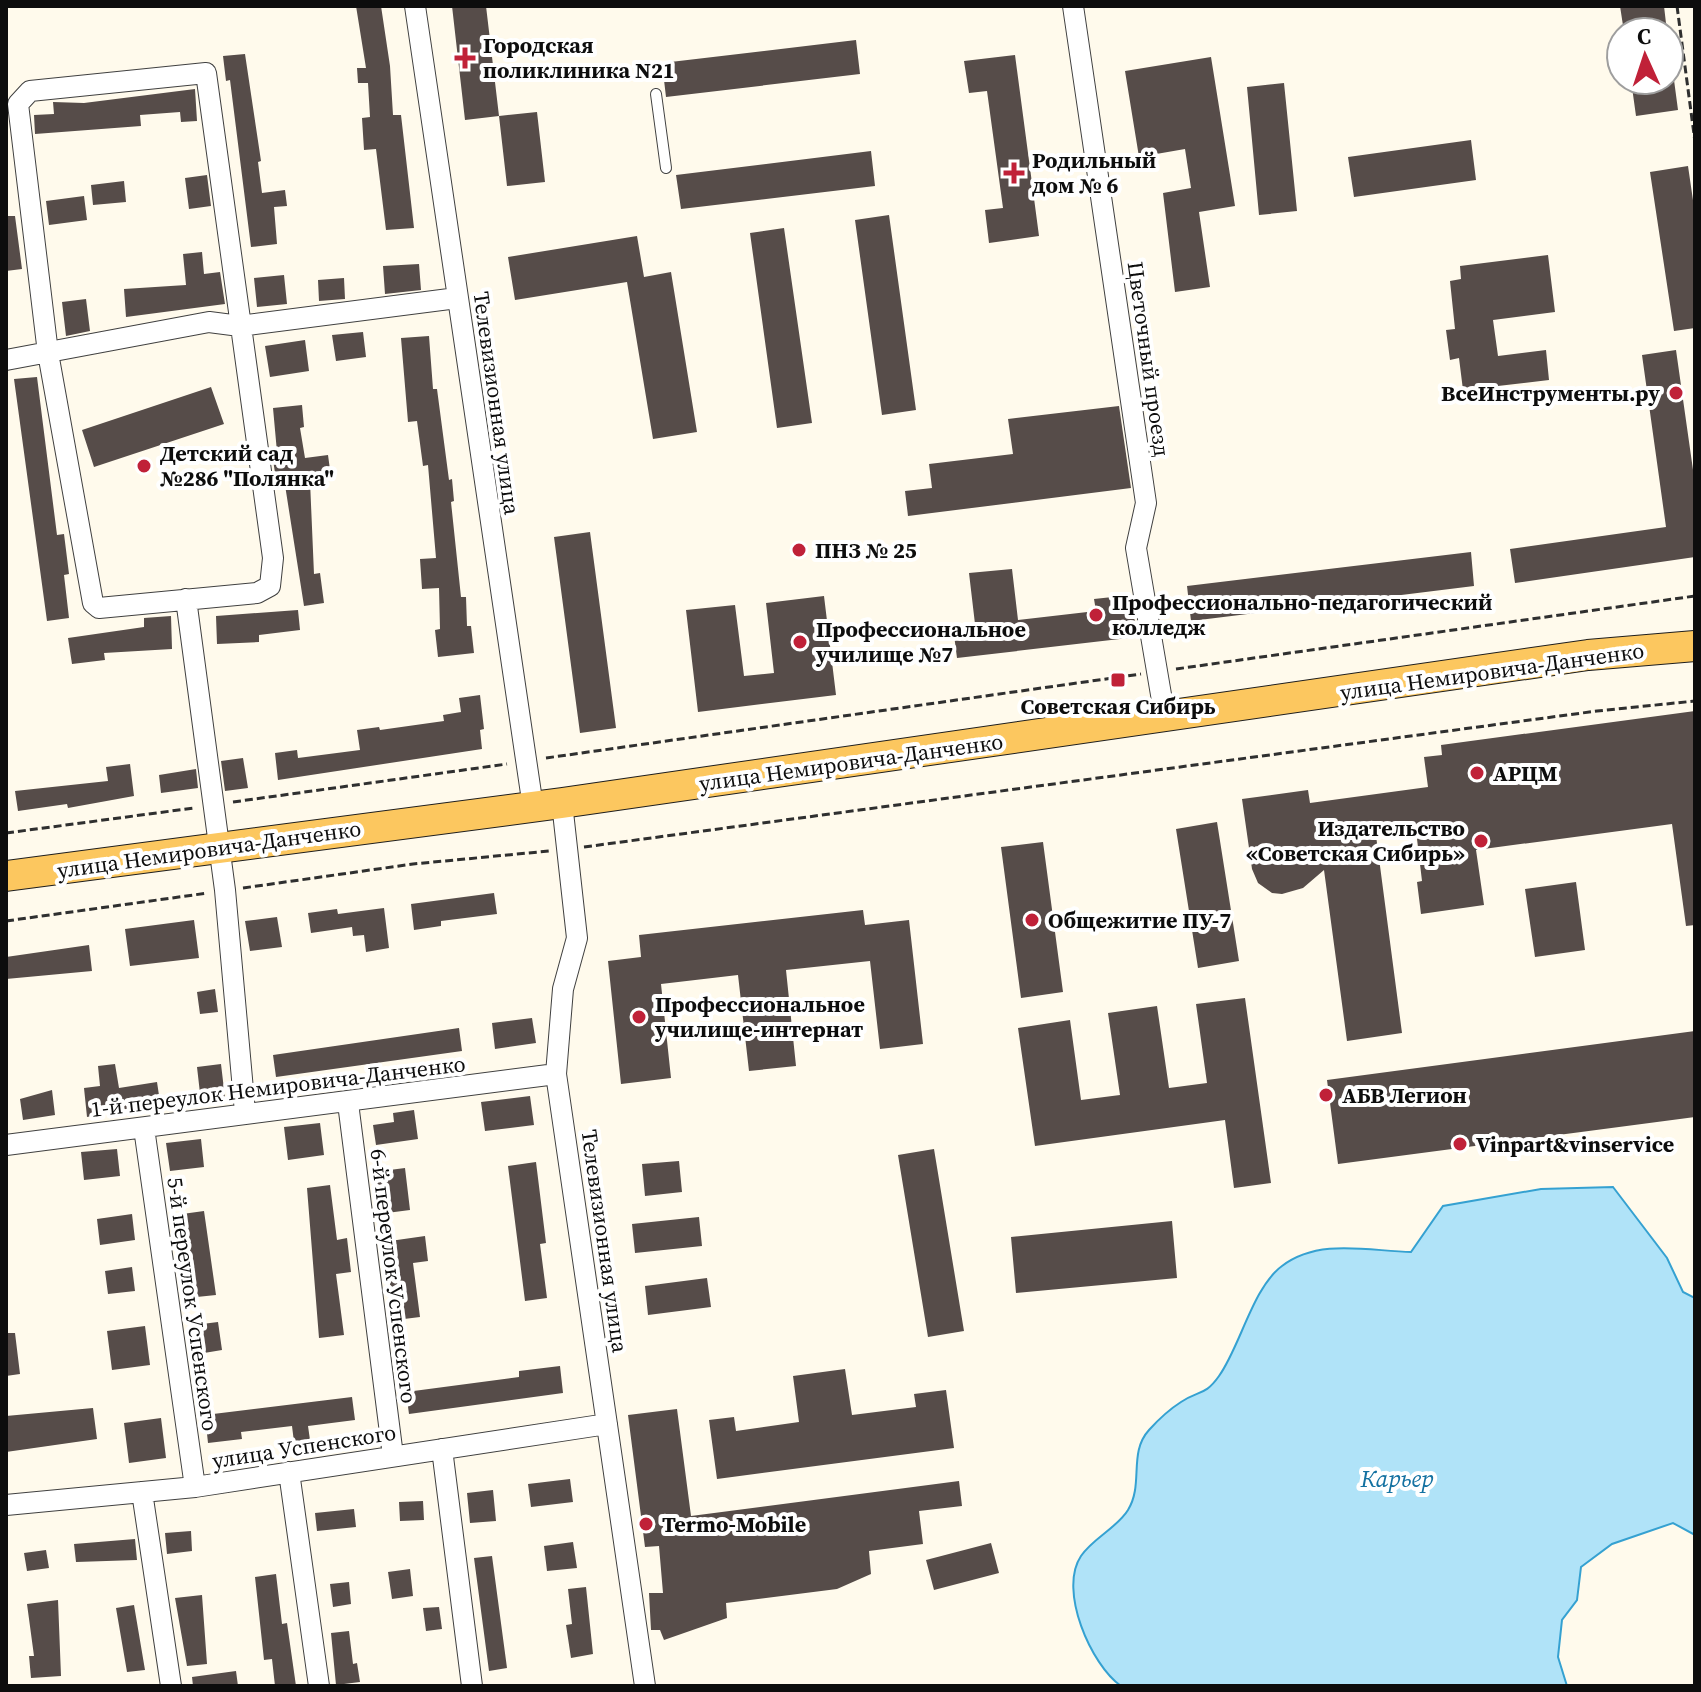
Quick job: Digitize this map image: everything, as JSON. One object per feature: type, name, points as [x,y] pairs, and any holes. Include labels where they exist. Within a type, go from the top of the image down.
[{"type":"main road","name":"улица Немировича-Данченко","points":[[6,876],[547,805],[1588,655],[1695,646]]},
{"type":"street","name":"Телевизионная улица","points":[[415,6],[526,761],[566,850],[577,938],[563,989],[556,1074],[645,1686]]},
{"type":"street","name":"Цветочный проезд","points":[[1073,6],[1146,503],[1136,548],[1165,718]]},
{"type":"street","points":[[206,73],[273,558],[270,586],[257,593],[99,608],[93,603],[48,353],[18,104],[30,91],[206,73]]},
{"type":"street","points":[[6,360],[209,322],[240,326],[457,298]]},
{"type":"street","points":[[186,599],[225,890],[245,1112]]},
{"type":"street","name":"1-й переулок Немировича-Данченко","points":[[6,1145],[556,1074]]},
{"type":"street","name":"6-й переулок Успенского","points":[[348,1103],[393,1456]]},
{"type":"street","name":"5-й переулок Успенского","points":[[144,1128],[195,1487]]},
{"type":"street","name":"улица Успенского","points":[[6,1505],[195,1487],[607,1424]]},
{"type":"street","points":[[442,1449],[472,1686]]},
{"type":"street","points":[[289,1472],[319,1686]]},
{"type":"street","points":[[142,1492],[171,1686]]},
{"type":"lane","points":[[656,94],[666,168]]},
{"type":"path","points":[[1677,6],[1695,142]]},
{"type":"path","points":[[6,833],[1695,596]]},
{"type":"path","points":[[6,921],[413,864],[566,850],[1597,711],[1695,701]]},
{"type":"water","name":"Карьер","points":[[1613,1187],[1667,1258],[1683,1292],[1695,1298],[1695,1535],[1673,1523],[1612,1544],[1581,1567],[1577,1600],[1562,1620],[1558,1657],[1567,1686],[1121,1686],[1110,1676],[1089,1645],[1081,1626],[1073,1588],[1075,1570],[1086,1550],[1128,1510],[1133,1500],[1137,1459],[1143,1439],[1173,1408],[1206,1390],[1214,1382],[1227,1364],[1263,1288],[1282,1266],[1296,1257],[1328,1249],[1411,1252],[1443,1206],[1541,1189]]},
{"type":"building","points":[[356,6],[381,6],[393,115],[401,115],[414,228],[386,230],[376,149],[364,150],[362,118],[370,117],[368,83],[358,83],[357,68],[366,68]]},
{"type":"building","points":[[452,6],[486,6],[499,116],[465,120]]},
{"type":"building","points":[[1620,6],[1664,6],[1665,16],[1622,16]]},
{"type":"building","points":[[856,40],[860,74],[666,97],[662,63]]},
{"type":"building","points":[[245,54],[261,161],[258,162],[262,193],[285,190],[287,206],[274,207],[277,244],[251,247],[230,80],[226,81],[223,56]]},
{"type":"building","points":[[1015,55],[1039,236],[989,243],[985,210],[1003,208],[987,91],[969,93],[964,61]]},
{"type":"building","points":[[1211,57],[1235,206],[1199,212],[1210,287],[1175,292],[1163,193],[1191,188],[1185,149],[1139,157],[1125,71]]},
{"type":"building","points":[[1284,83],[1297,211],[1259,215],[1247,87]]},
{"type":"building","points":[[195,89],[197,121],[181,122],[180,112],[140,115],[141,126],[35,134],[34,115],[54,114],[53,102],[84,103]]},
{"type":"building","points":[[1633,96],[1676,96],[1678,110],[1636,116]]},
{"type":"building","points":[[537,112],[545,182],[507,186],[499,116]]},
{"type":"building","points":[[1471,140],[1476,180],[1354,197],[1348,157]]},
{"type":"building","points":[[871,151],[875,186],[681,209],[676,175]]},
{"type":"building","points":[[1688,166],[1695,214],[1695,328],[1674,331],[1650,172]]},
{"type":"building","points":[[207,175],[211,206],[189,209],[185,178]]},
{"type":"building","points":[[124,181],[126,202],[93,205],[91,185]]},
{"type":"building","points":[[84,196],[87,220],[49,225],[46,201]]},
{"type":"building","points":[[889,215],[916,410],[882,415],[855,220]]},
{"type":"building","points":[[6,216],[15,216],[22,269],[6,271]]},
{"type":"building","points":[[784,228],[812,423],[777,428],[750,233]]},
{"type":"building","points":[[637,236],[644,277],[671,272],[697,432],[653,439],[627,282],[515,300],[508,257]]},
{"type":"building","points":[[202,252],[204,274],[220,272],[225,304],[126,317],[124,289],[186,285],[183,254]]},
{"type":"building","points":[[1548,255],[1555,312],[1493,320],[1498,356],[1546,350],[1549,380],[1463,390],[1459,358],[1450,360],[1446,330],[1455,329],[1450,281],[1461,279],[1460,266]]},
{"type":"building","points":[[419,264],[421,290],[385,294],[383,266]]},
{"type":"building","points":[[284,275],[287,304],[257,307],[254,278]]},
{"type":"building","points":[[344,278],[345,299],[319,301],[318,280]]},
{"type":"building","points":[[86,299],[90,331],[66,336],[62,302]]},
{"type":"building","points":[[363,332],[366,357],[336,361],[332,335]]},
{"type":"building","points":[[429,336],[433,389],[437,389],[449,480],[452,479],[454,501],[451,502],[461,597],[466,597],[467,626],[471,626],[474,653],[438,657],[435,630],[440,629],[439,588],[422,589],[420,559],[436,558],[428,465],[423,466],[417,421],[408,422],[401,338]]},
{"type":"building","points":[[305,340],[309,371],[270,377],[265,346]]},
{"type":"building","points":[[1676,350],[1695,484],[1695,557],[1515,583],[1510,549],[1666,527],[1642,355]]},
{"type":"building","points":[[37,377],[57,535],[64,534],[69,574],[64,575],[69,618],[47,621],[14,379]]},
{"type":"building","points":[[211,387],[224,424],[94,467],[82,430]]},
{"type":"building","points":[[302,405],[304,427],[300,428],[305,458],[328,455],[331,477],[310,481],[314,574],[320,573],[324,603],[304,606],[285,485],[277,486],[272,453],[277,452],[273,408]]},
{"type":"building","points":[[1119,406],[1131,488],[908,516],[905,491],[932,488],[929,464],[1013,454],[1008,419]]},
{"type":"building","points":[[590,532],[616,728],[580,733],[554,537]]},
{"type":"building","points":[[1471,552],[1474,586],[1191,621],[1187,586]]},
{"type":"building","name":"Профессионально-педагогический колледж","points":[[1012,569],[1018,620],[1096,611],[1094,599],[1131,595],[1137,637],[957,658],[953,627],[975,624],[969,573]]},
{"type":"building","name":"Профессиональное училище №7","points":[[824,596],[836,695],[698,712],[686,610],[735,605],[744,676],[774,673],[766,603]]},
{"type":"building","points":[[298,610],[300,630],[259,635],[259,642],[217,644],[216,616]]},
{"type":"building","points":[[171,616],[172,649],[104,653],[105,660],[72,664],[68,638],[144,627],[144,618]]},
{"type":"building","points":[[480,695],[484,729],[480,730],[482,749],[278,780],[275,753],[297,750],[298,758],[360,750],[357,730],[444,721],[443,715],[461,712],[459,698]]},
{"type":"building","points":[[1695,711],[1695,925],[1686,926],[1672,824],[1476,850],[1484,905],[1421,914],[1417,882],[1422,881],[1415,822],[1375,828],[1402,1033],[1347,1041],[1324,870],[1303,888],[1282,894],[1272,893],[1258,883],[1252,869],[1242,799],[1308,790],[1310,803],[1428,787],[1424,757],[1442,755],[1441,745]]},
{"type":"building","points":[[243,758],[248,788],[225,791],[221,761]]},
{"type":"building","points":[[130,764],[134,796],[68,808],[67,804],[18,811],[15,791],[108,781],[106,767]]},
{"type":"building","points":[[196,769],[198,788],[161,793],[159,775]]},
{"type":"building","points":[[1217,822],[1239,961],[1198,968],[1176,829]]},
{"type":"building","name":"Общежитие ПУ-7","points":[[1043,842],[1063,992],[1021,998],[1001,847]]},
{"type":"building","points":[[1576,882],[1585,950],[1535,957],[1525,889]]},
{"type":"building","points":[[494,893],[497,914],[441,921],[441,926],[414,930],[411,904]]},
{"type":"building","points":[[384,908],[389,948],[366,952],[364,935],[353,936],[352,927],[311,933],[308,913],[337,909],[338,914]]},
{"type":"building","name":"Профессиональное училище-интернат","points":[[863,910],[865,925],[909,920],[923,1044],[880,1049],[870,961],[786,970],[796,1066],[749,1071],[738,975],[661,984],[671,1078],[621,1084],[608,961],[641,957],[639,935]]},
{"type":"building","points":[[277,917],[282,947],[250,951],[245,921]]},
{"type":"building","points":[[194,920],[199,958],[130,966],[125,929]]},
{"type":"building","points":[[89,945],[92,971],[6,979],[6,957]]},
{"type":"building","points":[[215,989],[218,1012],[200,1014],[197,992]]},
{"type":"building","points":[[1245,998],[1271,1183],[1234,1188],[1225,1120],[1035,1146],[1018,1028],[1070,1020],[1081,1100],[1120,1095],[1108,1013],[1157,1006],[1169,1088],[1207,1083],[1196,1004]]},
{"type":"building","points":[[532,1018],[536,1043],[495,1049],[492,1023]]},
{"type":"building","points":[[459,1028],[462,1051],[276,1077],[273,1055]]},
{"type":"building","points":[[1695,1031],[1695,1117],[1338,1164],[1327,1080]]},
{"type":"building","points":[[115,1064],[119,1088],[157,1082],[160,1102],[87,1117],[84,1088],[100,1086],[98,1066]]},
{"type":"building","points":[[221,1064],[225,1098],[201,1102],[197,1067]]},
{"type":"building","points":[[52,1090],[55,1115],[23,1120],[20,1099]]},
{"type":"building","points":[[530,1096],[534,1125],[485,1131],[481,1102]]},
{"type":"building","points":[[414,1110],[418,1139],[376,1145],[373,1125],[394,1122],[393,1113]]},
{"type":"building","points":[[320,1123],[324,1155],[288,1160],[284,1127]]},
{"type":"building","points":[[201,1139],[204,1167],[170,1171],[166,1143]]},
{"type":"building","points":[[117,1149],[120,1176],[84,1180],[81,1152]]},
{"type":"building","points":[[934,1149],[964,1331],[928,1337],[898,1155]]},
{"type":"building","points":[[679,1161],[682,1192],[645,1196],[642,1164]]},
{"type":"building","points":[[536,1162],[546,1243],[540,1244],[547,1298],[525,1301],[508,1166]]},
{"type":"building","points":[[405,1168],[410,1210],[379,1214],[374,1172]]},
{"type":"building","points":[[330,1185],[337,1240],[347,1238],[351,1272],[336,1274],[344,1335],[319,1338],[307,1188]]},
{"type":"building","points":[[204,1211],[216,1295],[187,1298],[175,1215]]},
{"type":"building","points":[[132,1214],[135,1240],[100,1245],[97,1219]]},
{"type":"building","points":[[699,1217],[702,1246],[635,1253],[632,1224]]},
{"type":"building","points":[[1172,1221],[1177,1278],[1016,1293],[1011,1237]]},
{"type":"building","points":[[425,1236],[428,1261],[413,1263],[420,1317],[396,1320],[383,1242]]},
{"type":"building","points":[[132,1267],[135,1291],[108,1294],[105,1271]]},
{"type":"building","points":[[707,1278],[711,1307],[648,1315],[645,1286]]},
{"type":"building","points":[[218,1322],[222,1350],[198,1354],[194,1325]]},
{"type":"building","points":[[145,1326],[150,1365],[112,1370],[107,1331]]},
{"type":"building","points":[[6,1333],[15,1333],[20,1374],[6,1376]]},
{"type":"building","points":[[560,1366],[563,1393],[409,1414],[406,1392],[519,1377],[519,1371]]},
{"type":"building","points":[[845,1369],[852,1415],[916,1407],[914,1394],[946,1390],[954,1448],[717,1479],[709,1420],[734,1417],[736,1431],[799,1422],[793,1376]]},
{"type":"building","points":[[352,1397],[355,1420],[308,1426],[310,1440],[294,1442],[292,1426],[241,1432],[242,1439],[208,1443],[205,1415]]},
{"type":"building","points":[[93,1408],[97,1439],[6,1452],[6,1416]]},
{"type":"building","points":[[677,1409],[691,1516],[959,1481],[962,1506],[919,1511],[923,1544],[869,1551],[871,1574],[837,1589],[726,1603],[727,1618],[664,1640],[660,1630],[651,1630],[649,1593],[663,1593],[659,1546],[645,1547],[628,1415]]},
{"type":"building","points":[[161,1418],[166,1458],[129,1463],[124,1423]]},
{"type":"building","points":[[570,1479],[573,1502],[531,1507],[528,1484]]},
{"type":"building","points":[[493,1490],[496,1521],[470,1523],[467,1493]]},
{"type":"building","points":[[423,1501],[424,1520],[400,1521],[399,1502]]},
{"type":"building","points":[[354,1509],[356,1527],[317,1531],[315,1513]]},
{"type":"building","points":[[191,1531],[192,1551],[167,1554],[165,1533]]},
{"type":"building","points":[[135,1539],[137,1560],[76,1562],[74,1544]]},
{"type":"building","points":[[573,1542],[577,1568],[547,1571],[544,1546]]},
{"type":"building","points":[[991,1543],[999,1573],[934,1590],[926,1560]]},
{"type":"building","points":[[46,1550],[49,1568],[27,1571],[24,1553]]},
{"type":"building","points":[[492,1556],[507,1668],[489,1671],[474,1558]]},
{"type":"building","points":[[410,1569],[413,1596],[392,1599],[388,1572]]},
{"type":"building","points":[[276,1574],[282,1624],[287,1623],[296,1686],[275,1686],[272,1659],[264,1660],[255,1577]]},
{"type":"building","points":[[349,1582],[351,1604],[333,1607],[330,1584]]},
{"type":"building","points":[[586,1587],[593,1654],[571,1658],[566,1625],[572,1624],[568,1589]]},
{"type":"building","points":[[202,1595],[207,1664],[187,1666],[175,1598]]},
{"type":"building","points":[[58,1600],[61,1676],[31,1678],[29,1656],[34,1656],[27,1604]]},
{"type":"building","points":[[134,1605],[145,1670],[127,1672],[116,1608]]},
{"type":"building","points":[[439,1607],[442,1629],[426,1631],[423,1608]]},
{"type":"building","points":[[349,1631],[353,1664],[357,1663],[360,1682],[336,1685],[331,1633]]},
{"type":"building","points":[[236,1671],[238,1686],[193,1686],[192,1677]]},
{"type":"place","name":"Городская поликлиника N21","points":[[465,58]]},
{"type":"place","name":"Родильный дом № 6","points":[[1014,173]]},
{"type":"place","name":"ВсеИнструменты.ру","points":[[1676,393]]},
{"type":"place","name":"Детский сад №286 \"Полянка\"","points":[[144,466]]},
{"type":"place","name":"ПНЗ № 25","points":[[799,550]]},
{"type":"place","name":"Профессионально-педагогический колледж","points":[[1096,615]]},
{"type":"place","name":"Профессиональное училище №7","points":[[800,642]]},
{"type":"place","name":"Советская Сибирь","points":[[1118,680]]},
{"type":"place","name":"АРЦМ","points":[[1477,773]]},
{"type":"place","name":"Издательство «Советская Сибирь»","points":[[1481,841]]},
{"type":"place","name":"Общежитие ПУ-7","points":[[1032,920]]},
{"type":"place","name":"Профессиональное училище-интернат","points":[[639,1017]]},
{"type":"place","name":"АБВ Легион","points":[[1326,1095]]},
{"type":"place","name":"Vinpart&vinservice","points":[[1460,1144]]},
{"type":"place","name":"Termo-Mobile","points":[[646,1524]]}]
